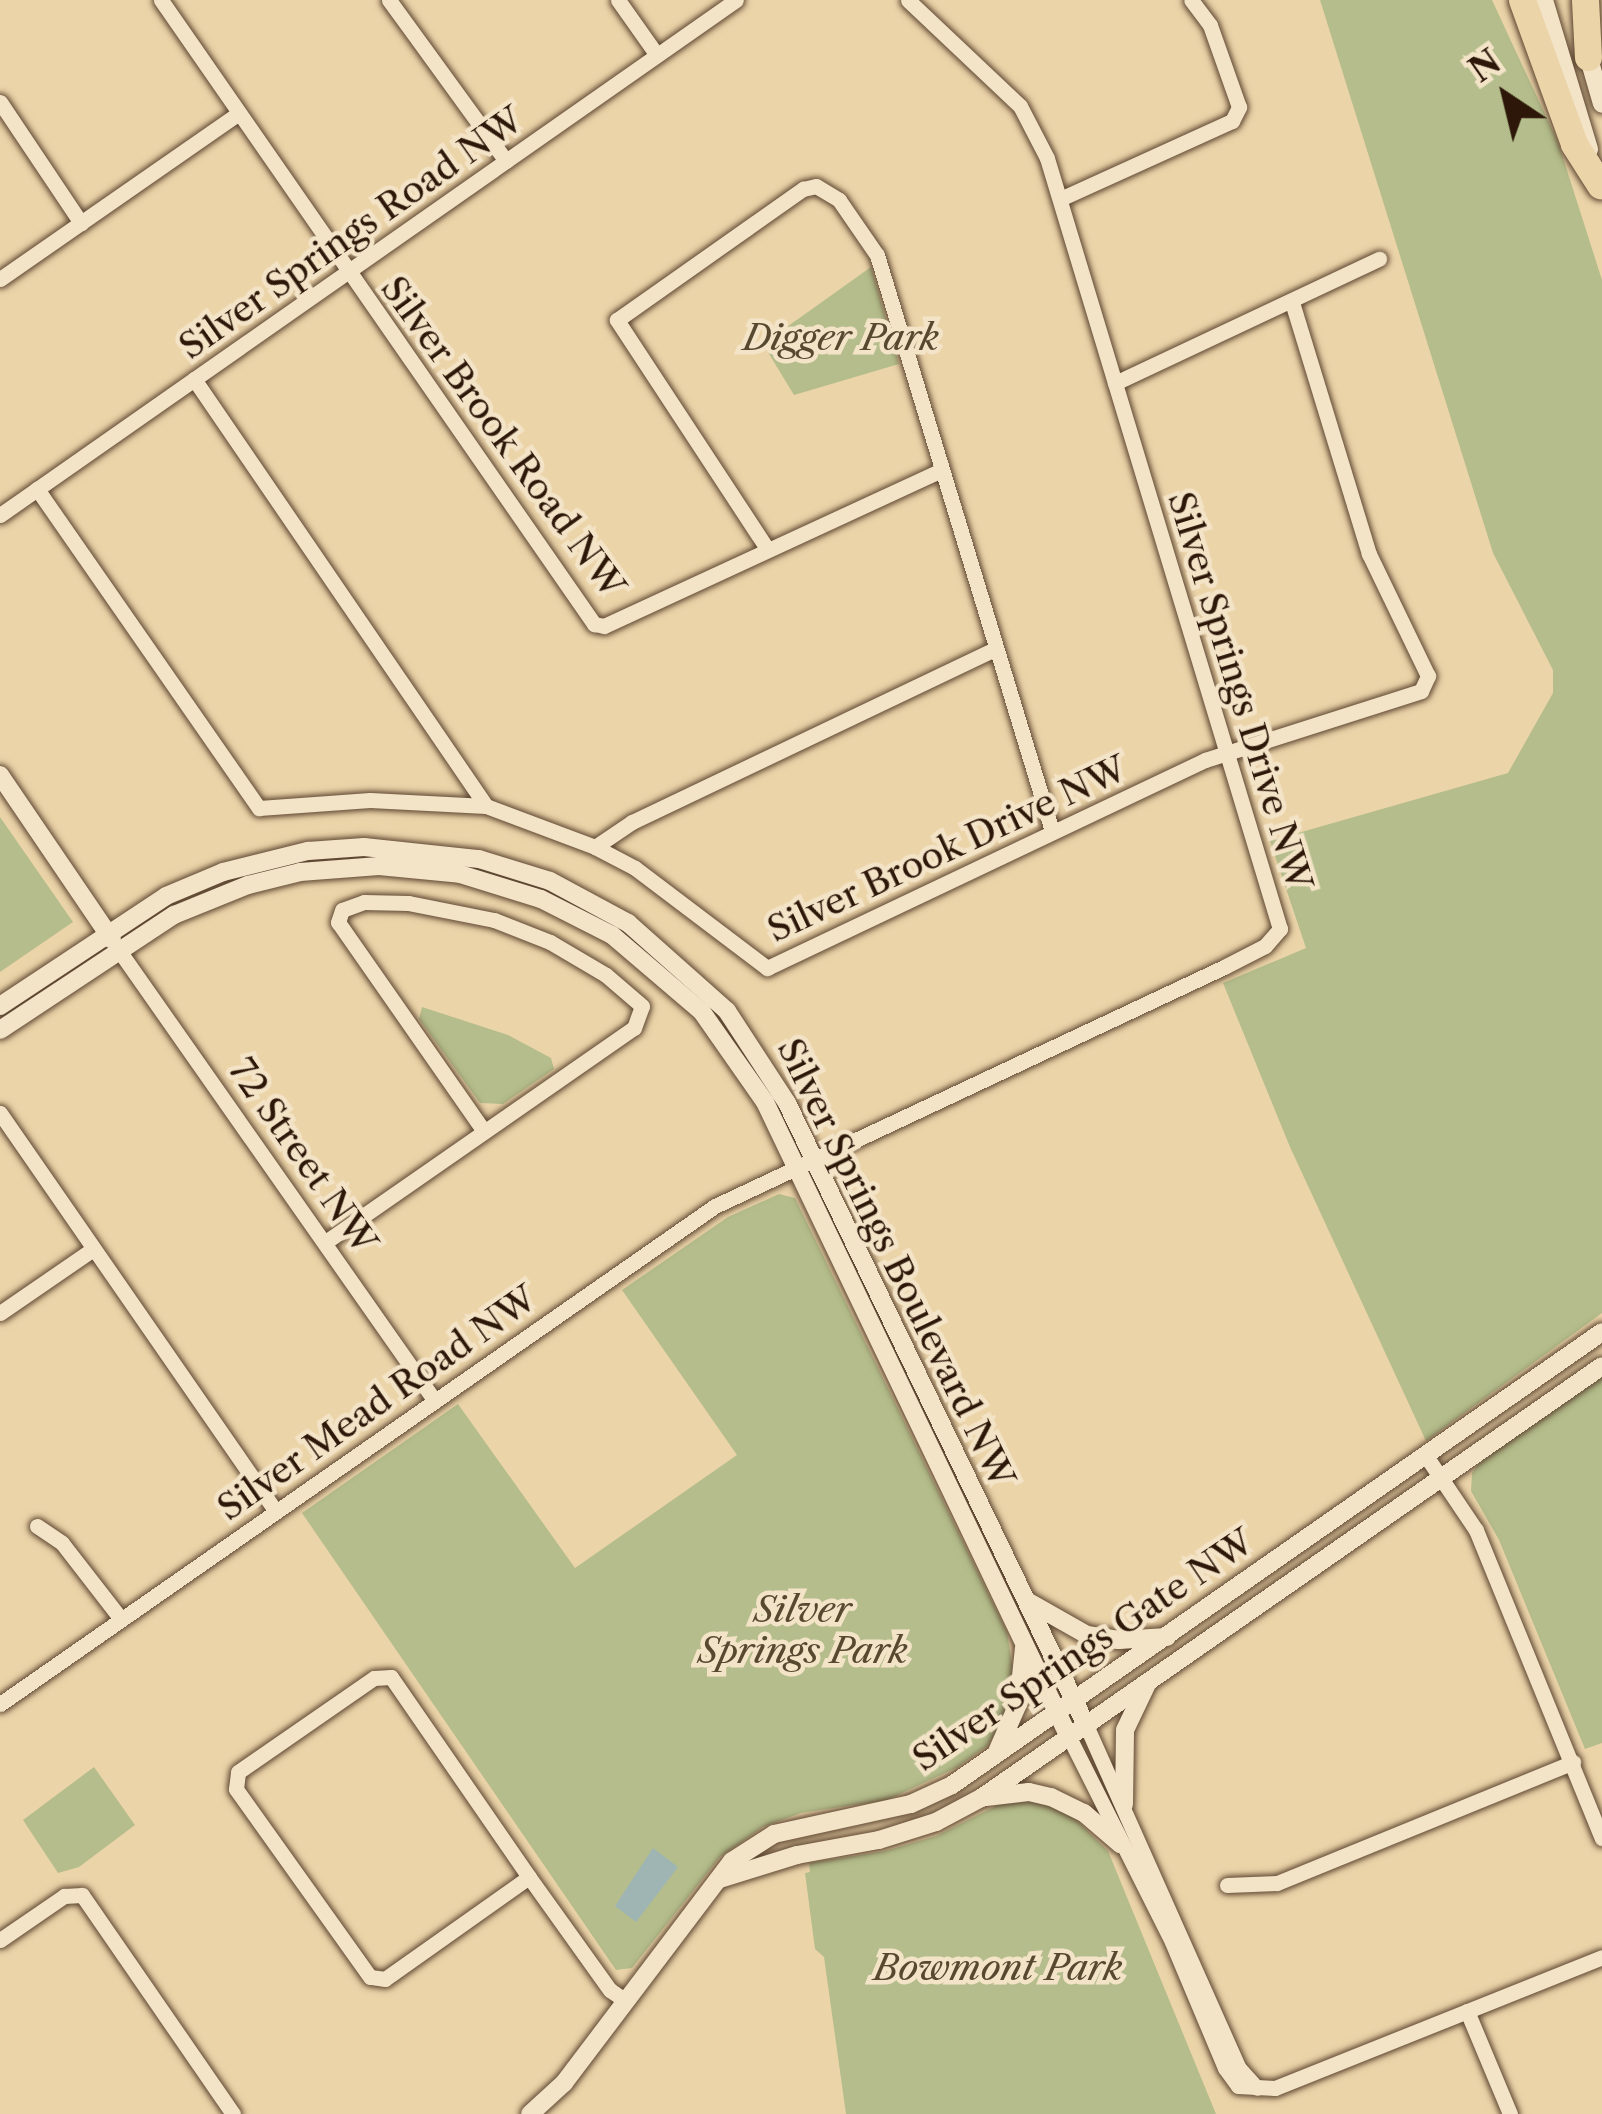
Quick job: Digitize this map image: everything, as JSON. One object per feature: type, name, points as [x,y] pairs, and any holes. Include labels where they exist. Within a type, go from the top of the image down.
[{"type":"highway","points":[[1522,0],[1574,144],[1601,190]]},
{"type":"highway","points":[[1585,0],[1588,58]]},
{"type":"street","points":[[160,0],[349,271]]},
{"type":"street","points":[[389,0],[506,161]]},
{"type":"street","points":[[618,0],[657,55]]},
{"type":"street","name":"Silver Springs Road NW","points":[[0,515],[736,0]]},
{"type":"street","name":"Silver Springs Drive NW","points":[[805,1162],[1265,946],[1280,929],[1039,137],[1020,106],[908,0]]},
{"type":"street","points":[[1060,199],[1232,121],[1239,107],[1210,25],[1191,0]]},
{"type":"street","points":[[1544,0],[1601,190]]},
{"type":"street","points":[[1572,0],[1602,104]]},
{"type":"street","points":[[0,102],[81,223]]},
{"type":"street","points":[[0,279],[237,114]]},
{"type":"street","points":[[766,547],[617,320],[803,189],[828,189],[877,255],[1052,831]]},
{"type":"street","points":[[1115,382],[1379,259]]},
{"type":"street","name":"Silver Brook Road NW","points":[[349,271],[594,624],[604,626],[940,470]]},
{"type":"street","name":"Silver Brook Drive NW","points":[[37,489],[260,808],[370,800],[486,806],[595,847],[634,868],[757,966],[767,968],[1226,752],[1421,691],[1428,676],[1369,554],[1292,302]]},
{"type":"street","points":[[194,379],[486,806]]},
{"type":"street","points":[[595,847],[632,822],[995,649]]},
{"type":"street","points":[[0,775],[118,949]]},
{"type":"street","name":"Silver Springs Boulevard NW","points":[[0,1006],[106,931],[194,883],[308,851],[364,847],[432,850],[514,868],[628,923],[709,992],[770,1073],[805,1162],[1024,1644],[1172,1942],[1225,2068],[1238,2086],[1255,2088]]},
{"type":"street","name":"Silver Springs Boulevard NW","points":[[0,1030],[118,949],[198,903],[300,872],[392,867],[506,886],[613,935],[686,994],[752,1079],[805,1162],[1027,1601],[1124,1804],[1238,2067],[1255,2088]]},
{"type":"street","points":[[327,1241],[634,1028],[643,1006],[606,975],[550,942],[494,920],[408,903],[364,902],[342,910],[338,922],[484,1131]]},
{"type":"street","name":"72 Street NW","points":[[118,949],[435,1401]]},
{"type":"street","points":[[0,1113],[276,1510]]},
{"type":"street","name":"Silver Mead Road NW","points":[[0,1704],[715,1206],[805,1162]]},
{"type":"street","points":[[0,1313],[93,1249]]},
{"type":"street","name":"Silver Springs Gate NW","points":[[720,1879],[732,1861],[774,1834],[911,1804],[994,1756],[1602,1332]]},
{"type":"street","name":"Silver Springs Gate NW","points":[[720,1879],[796,1855],[879,1840],[936,1822],[981,1798],[1602,1366]]},
{"type":"street","points":[[1426,1456],[1476,1531],[1602,1838]]},
{"type":"street","points":[[38,1526],[62,1543],[121,1619]]},
{"type":"street","points":[[1027,1601],[1087,1635],[1119,1640],[1167,1637]]},
{"type":"street","points":[[994,1756],[1018,1704],[1024,1644]]},
{"type":"street","points":[[530,1877],[385,1979],[370,1977],[236,1789],[238,1772],[374,1678],[391,1677],[610,1990],[623,1999]]},
{"type":"street","points":[[1124,1804],[1125,1730],[1149,1681]]},
{"type":"street","points":[[1227,1885],[1277,1883],[1574,1762]]},
{"type":"street","points":[[981,1798],[1029,1792],[1052,1796],[1084,1813],[1120,1844]]},
{"type":"street","points":[[530,2114],[564,2083],[623,1999],[720,1879]]},
{"type":"street","points":[[0,1940],[64,1896],[82,1895],[232,2114]]},
{"type":"street","points":[[1255,2088],[1276,2088],[1602,1957]]},
{"type":"street","points":[[1467,2011],[1510,2114]]},
{"type":"green space","points":[[1320,0],[1492,0],[1558,142],[1602,280],[1602,1313],[1426,1441],[1290,1147],[1223,983],[1306,948],[1270,841],[1508,773],[1553,693],[1553,670],[1493,553]]},
{"type":"green space","name":"Digger Park","points":[[871,267],[899,364],[794,395],[763,344]]},
{"type":"green space","points":[[0,817],[73,922],[0,972]]},
{"type":"green space","points":[[422,1007],[508,1035],[551,1058],[554,1069],[503,1104],[480,1103],[419,1019]]},
{"type":"green space","name":"Silver Springs Park","points":[[779,1194],[795,1198],[1007,1632],[1015,1683],[1005,1719],[987,1746],[956,1768],[887,1800],[801,1813],[763,1827],[720,1857],[632,1968],[616,1970],[302,1513],[458,1404],[575,1568],[737,1455],[622,1290],[728,1217]]},
{"type":"green space","points":[[1602,1376],[1602,1743],[1585,1749],[1499,1540],[1471,1491],[1472,1473],[1480,1462]]},
{"type":"green space","points":[[94,1767],[135,1825],[79,1867],[58,1873],[23,1820]]},
{"type":"green space","name":"Bowmont Park","points":[[1031,1800],[1069,1813],[1108,1851],[1216,2114],[846,2114],[824,1957],[815,1949],[805,1873],[810,1872],[809,1863],[885,1851],[936,1836],[1002,1803]]},
{"type":"water","points":[[653,1848],[678,1867],[636,1922],[615,1906]]}]
